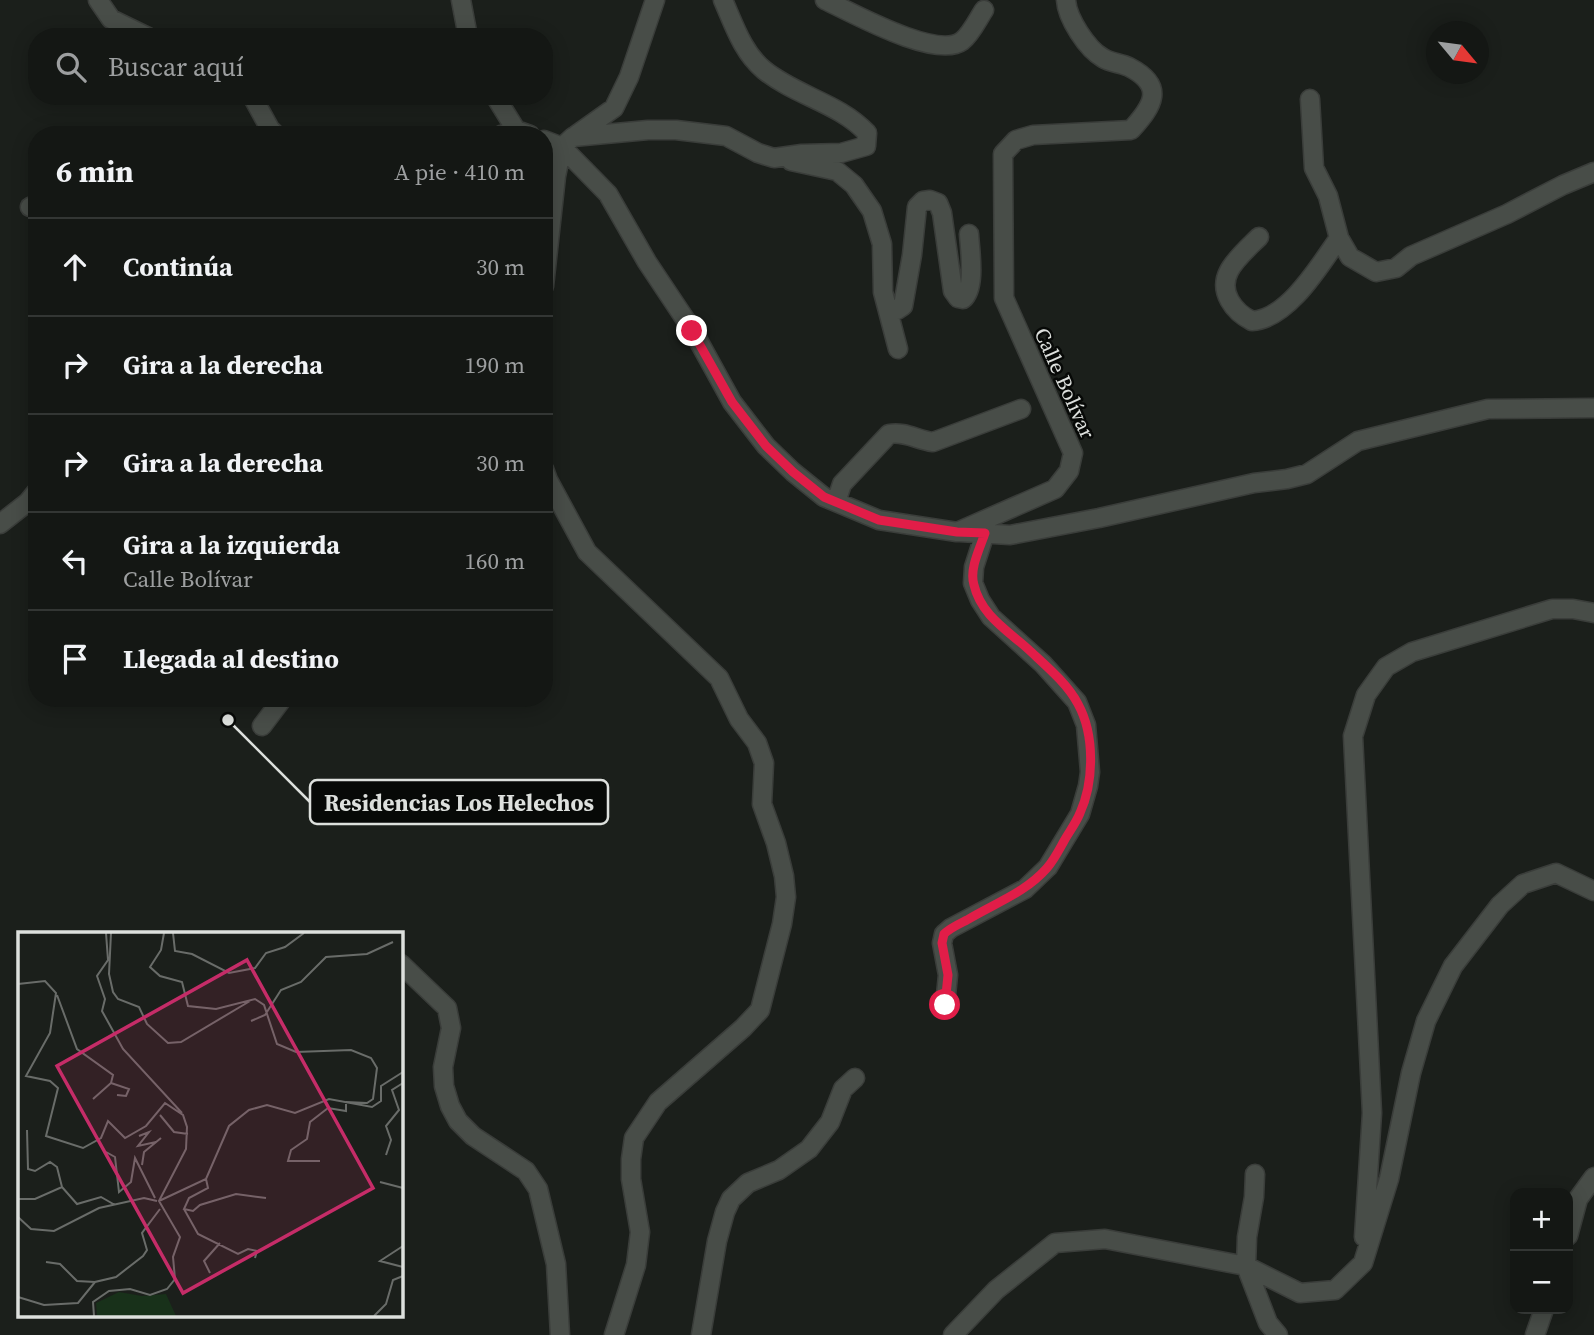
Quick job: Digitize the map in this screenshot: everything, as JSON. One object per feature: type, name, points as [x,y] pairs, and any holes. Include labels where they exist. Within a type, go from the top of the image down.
[{"type":"street","points":[[98,0],[111,19],[130,28]]},
{"type":"street","points":[[461,0],[466,28]]},
{"type":"street","points":[[553,215],[568,142],[614,108],[629,77],[655,0]]},
{"type":"street","points":[[723,0],[741,42],[763,69],[783,84],[855,120],[867,133],[866,146],[858,150],[774,158]]},
{"type":"street","points":[[825,0],[917,40],[948,46],[962,41],[984,10]]},
{"type":"street","name":"Calle Bolívar","points":[[957,532],[1055,489],[1069,471],[1073,453],[1004,298],[1003,154],[1016,139],[1033,135],[1130,130],[1148,111],[1153,94],[1148,79],[1128,67],[1101,58],[1073,26],[1066,0]]},
{"type":"street","points":[[1310,99],[1314,168],[1328,197],[1339,237],[1350,257],[1376,272],[1396,268],[1411,256],[1594,172]]},
{"type":"street","points":[[257,105],[268,126]]},
{"type":"street","points":[[500,105],[512,126]]},
{"type":"street","points":[[553,141],[568,142],[648,130],[698,132],[726,136],[758,153],[774,158],[837,171],[854,185],[872,211],[883,244],[883,292],[898,349]]},
{"type":"street","points":[[568,142],[608,194],[732,402],[766,446],[824,497],[879,520],[957,532],[1010,535],[1307,474],[1358,441],[1488,409],[1594,408]]},
{"type":"street","points":[[887,307],[897,310],[903,306],[917,207],[923,201],[938,203],[942,213],[953,291],[958,298],[963,299],[968,295],[970,284],[969,234]]},
{"type":"street","points":[[1259,237],[1230,269],[1226,280],[1226,289],[1234,308],[1252,321],[1265,319],[1286,305],[1339,237]]},
{"type":"street","points":[[836,502],[842,484],[889,434],[900,432],[933,442],[1021,409]]},
{"type":"street","points":[[553,489],[587,552],[719,678],[739,719],[757,743],[764,763],[762,804],[776,843],[786,897],[782,924],[760,1010],[658,1102],[634,1138],[631,1179],[640,1232],[636,1265],[614,1335]]},
{"type":"street","points":[[0,524],[28,502]]},
{"type":"street","points":[[945,1005],[948,975],[942,943],[944,934],[1025,889],[1048,867],[1080,814],[1090,772],[1086,725],[1077,702],[1043,664],[991,617],[980,600],[973,583],[974,567],[985,533]]},
{"type":"street","points":[[1363,1263],[1372,1113],[1353,736],[1366,695],[1386,667],[1412,652],[1552,609],[1594,613]]},
{"type":"street","points":[[262,726],[276,707]]},
{"type":"street","points":[[953,1335],[996,1290],[1055,1243],[1105,1239],[1246,1266],[1300,1293],[1335,1290],[1363,1263],[1389,1179],[1411,1073],[1426,1021],[1453,966],[1500,905],[1523,884],[1556,873],[1594,891]]},
{"type":"street","points":[[402,965],[447,1008],[451,1028],[443,1067],[443,1086],[458,1121],[473,1136],[526,1171],[538,1189],[556,1264],[560,1335]]},
{"type":"street","points":[[701,1335],[717,1241],[724,1212],[731,1199],[748,1182],[779,1170],[809,1149],[830,1122],[843,1089],[855,1078]]},
{"type":"street","points":[[1255,1174],[1246,1266],[1268,1323],[1278,1335]]},
{"type":"street","points":[[1573,1218],[1578,1199],[1594,1177]]},
{"type":"street","points":[[1535,1335],[1542,1314]]},
{"type":"place","name":"Residencias Los Helechos","points":[[228,720]]},
{"type":"route","points":[[692,331],[732,402],[766,446],[824,497],[879,520],[957,532],[985,533],[974,567],[973,583],[980,600],[991,617],[1025,646],[1070,692],[1082,713],[1088,737],[1090,772],[1080,814],[1048,867],[1025,889],[944,934],[942,943],[948,975],[945,1005]]}]
